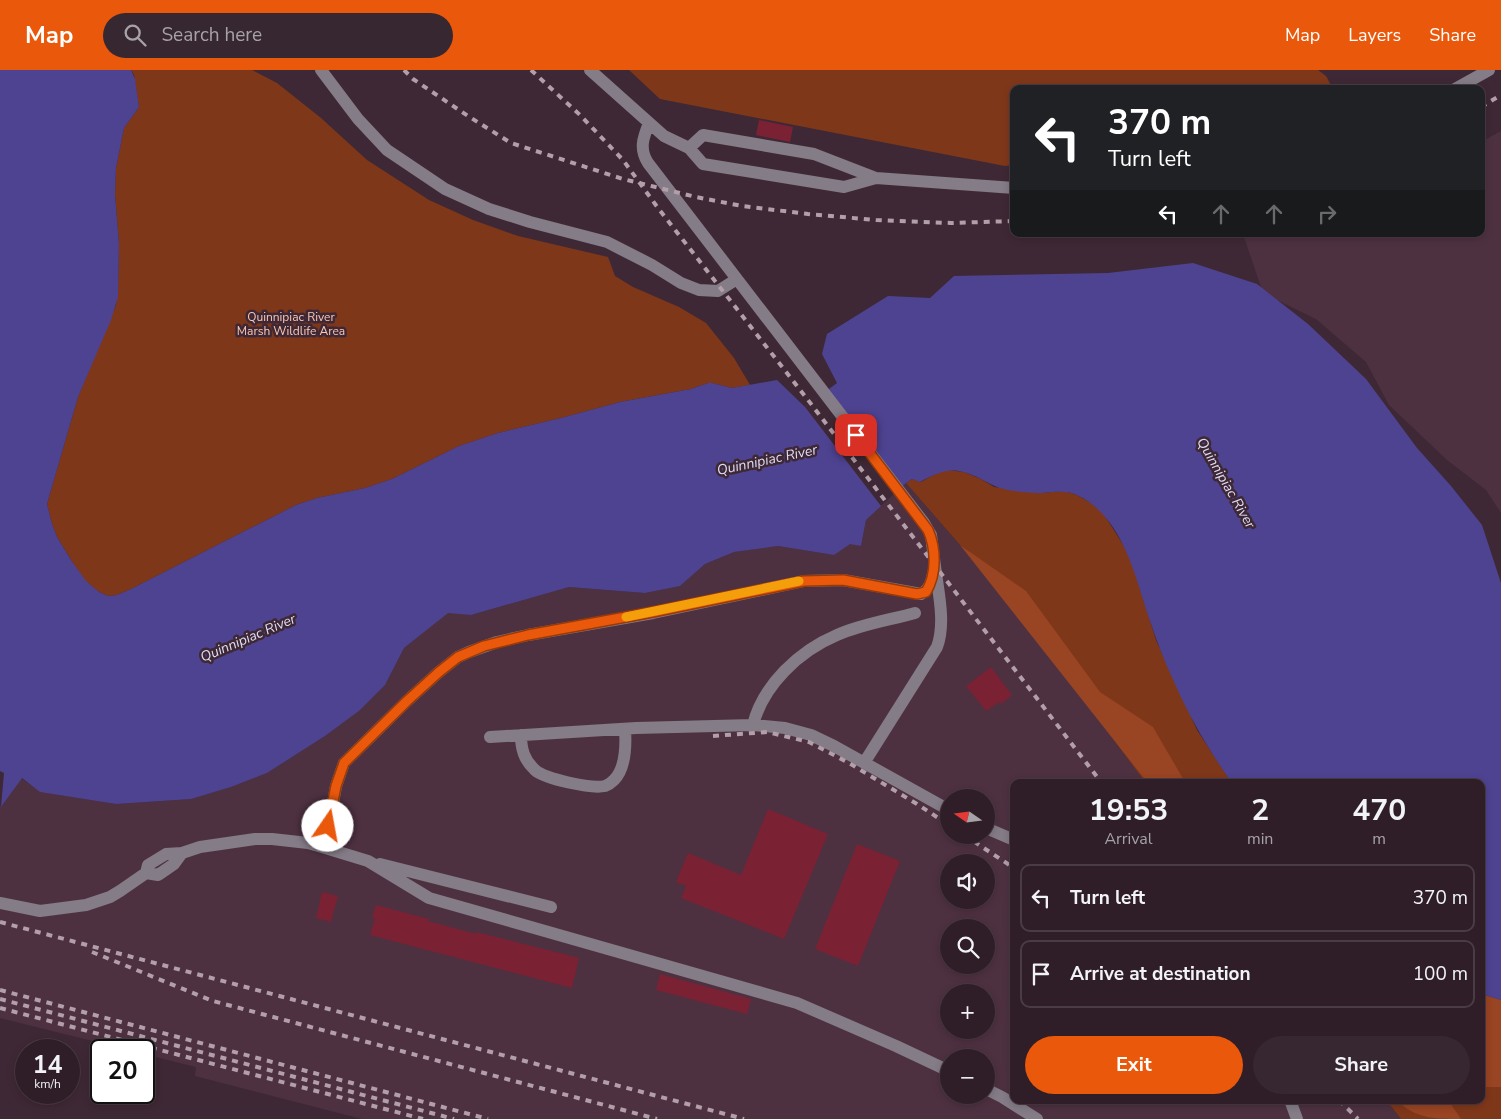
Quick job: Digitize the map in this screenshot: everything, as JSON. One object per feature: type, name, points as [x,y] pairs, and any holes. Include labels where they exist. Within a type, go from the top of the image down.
[{"type":"lane","points":[[321,70],[358,119],[387,150],[445,189],[468,201],[496,211],[607,242],[699,290],[718,291],[738,278]]},
{"type":"lane","points":[[590,70],[664,136],[689,148],[703,164],[844,187],[876,178]]},
{"type":"lane","points":[[1462,85],[1489,70]]},
{"type":"lane","points":[[649,123],[643,137],[642,149],[644,156],[799,357],[931,535],[940,619],[940,640],[937,648],[864,763]]},
{"type":"lane","points":[[689,148],[703,135],[814,154],[876,178],[1010,188]]},
{"type":"lane","points":[[322,847],[336,786],[344,763],[432,678],[458,657],[497,642],[528,635],[804,581],[843,580],[921,594],[926,592],[929,587],[935,566]]},
{"type":"lane","points":[[753,725],[761,702],[769,690],[792,664],[815,647],[826,640],[851,630],[915,613]]},
{"type":"lane","points":[[490,737],[625,729],[753,725],[785,728],[834,746],[940,805]]},
{"type":"lane","points":[[521,735],[521,746],[524,755],[535,770],[545,775],[580,784],[605,786],[614,781],[621,767],[625,753],[625,729]]},
{"type":"lane","points":[[995,832],[1010,838]]},
{"type":"lane","points":[[0,903],[40,911],[86,905],[110,897],[146,873],[158,875],[174,864],[182,853],[200,847],[255,839],[272,839],[322,847],[368,861],[551,907]]},
{"type":"lane","points":[[368,861],[429,898],[797,1003],[896,1046],[940,1068]]},
{"type":"lane","points":[[995,1094],[1010,1102]]},
{"type":"lane","points":[[1013,1104],[1037,1119]]},
{"type":"lane","points":[[1291,1104],[1297,1119]]},
{"type":"shaded area","points":[[1501,131],[1501,513],[1486,490],[1447,460],[1389,405],[1366,362],[1316,319],[1263,293],[1244,237],[1485,237],[1485,140]]},
{"type":"shaded area","points":[[906,483],[960,545],[1075,688],[1143,779],[1010,779],[1010,1104],[1389,1104],[1401,1119],[362,1119],[195,1076],[196,1067],[155,1057],[155,1039],[90,1040],[0,1018],[0,806],[2,806],[21,778],[41,792],[116,804],[191,799],[231,787],[267,773],[325,736],[359,711],[385,685],[404,648],[448,612],[471,615],[569,587],[645,593],[680,586],[705,564],[734,552],[778,546],[834,555],[850,543],[861,546],[866,520]]},
{"type":"shaded area","points":[[960,545],[1026,591],[1100,692],[1153,727],[1183,779],[1145,779]]},
{"type":"shaded area","points":[[1485,995],[1501,1000],[1501,1087],[1485,1087]]},
{"type":"shaded area","points":[[1402,1104],[1451,1104],[1461,1119],[1426,1117]]},
{"type":"green space","name":"Quinnipiac River Marsh Wildlife Area","points":[[131,70],[252,70],[277,83],[321,118],[367,160],[429,200],[473,220],[518,236],[608,257],[615,276],[633,287],[679,307],[706,323],[734,358],[750,385],[732,388],[708,383],[691,389],[620,402],[498,433],[459,446],[392,479],[365,488],[317,498],[296,505],[117,595],[108,596],[99,592],[85,581],[57,537],[47,504],[78,397],[116,305],[119,244],[115,194],[116,168],[124,128],[139,107],[134,75]]},
{"type":"green space","points":[[629,70],[1318,70],[1326,76],[1331,85],[1010,85],[1010,165],[1005,166],[660,99]]},
{"type":"green space","points":[[947,470],[964,472],[994,487],[1041,493],[1064,491],[1077,495],[1103,513],[1124,546],[1134,569],[1156,640],[1197,730],[1229,779],[1143,779],[1075,688],[968,551],[960,545],[906,483],[912,479],[921,482]]},
{"type":"green space","points":[[1485,995],[1501,1000],[1501,1119],[1401,1119],[1389,1104],[1485,1104]]},
{"type":"water","name":"Quinnipiac River","points":[[0,70],[131,70],[135,79],[139,107],[124,128],[116,168],[115,194],[119,244],[118,297],[111,320],[78,397],[47,504],[57,537],[71,560],[86,581],[99,592],[108,596],[117,595],[131,589],[296,505],[317,498],[365,488],[392,479],[459,446],[498,433],[620,402],[691,389],[708,383],[732,388],[777,380],[805,407],[837,383],[822,354],[827,334],[888,296],[930,298],[954,276],[1108,273],[1193,263],[1257,284],[1308,324],[1366,379],[1417,448],[1482,525],[1501,583],[1501,1000],[1485,995],[1485,779],[1229,779],[1187,710],[1158,645],[1126,551],[1107,519],[1094,506],[1074,494],[1065,492],[1018,492],[995,486],[964,472],[943,472],[920,482],[912,479],[866,520],[861,546],[850,544],[834,555],[778,546],[734,552],[705,564],[680,586],[645,593],[569,587],[471,615],[448,613],[404,648],[385,685],[359,711],[325,736],[267,773],[231,787],[191,799],[116,804],[40,792],[22,778],[1,807],[4,773],[0,771]]},
{"type":"pier","points":[[826,391],[902,487],[881,506],[805,407]]},
{"type":"building","points":[[759,120],[793,127],[790,142],[756,135]]},
{"type":"building","points":[[991,667],[1012,695],[1001,704],[999,702],[986,711],[966,686]]},
{"type":"building","points":[[768,809],[828,834],[784,939],[681,898],[686,886],[676,882],[688,853],[741,875]]},
{"type":"building","points":[[857,844],[900,861],[858,966],[815,949]]},
{"type":"building","points":[[322,892],[338,896],[331,922],[316,918]]},
{"type":"building","points":[[376,905],[476,934],[476,932],[579,958],[572,988],[370,935],[375,918],[372,918]]},
{"type":"building","points":[[660,974],[751,999],[747,1014],[656,990]]},
{"type":"railway","points":[[404,70],[413,79],[511,143],[623,179],[742,206],[808,214],[876,220],[951,223],[1010,221]]},
{"type":"railway","points":[[531,70],[580,115],[623,160],[1099,779]]},
{"type":"railway","points":[[1485,105],[1501,95]]},
{"type":"railway","points":[[713,736],[767,732],[809,742],[849,763],[940,819]]},
{"type":"railway","points":[[978,844],[1010,865]]},
{"type":"railway","points":[[0,922],[744,1119]]},
{"type":"railway","points":[[92,952],[213,1001],[657,1119]]},
{"type":"railway","points":[[0,990],[488,1119]]},
{"type":"railway","points":[[0,999],[454,1119]]},
{"type":"railway","points":[[0,1008],[423,1119]]},
{"type":"railway","points":[[1343,1104],[1358,1119]]},
{"type":"slow traffic","points":[[626,617],[799,581]]},
{"type":"route","points":[[328,826],[339,774],[344,763],[439,672],[458,657],[484,646],[528,635],[804,581],[843,580],[917,594],[926,592],[932,580],[935,566],[931,535],[924,523],[856,435]]}]
